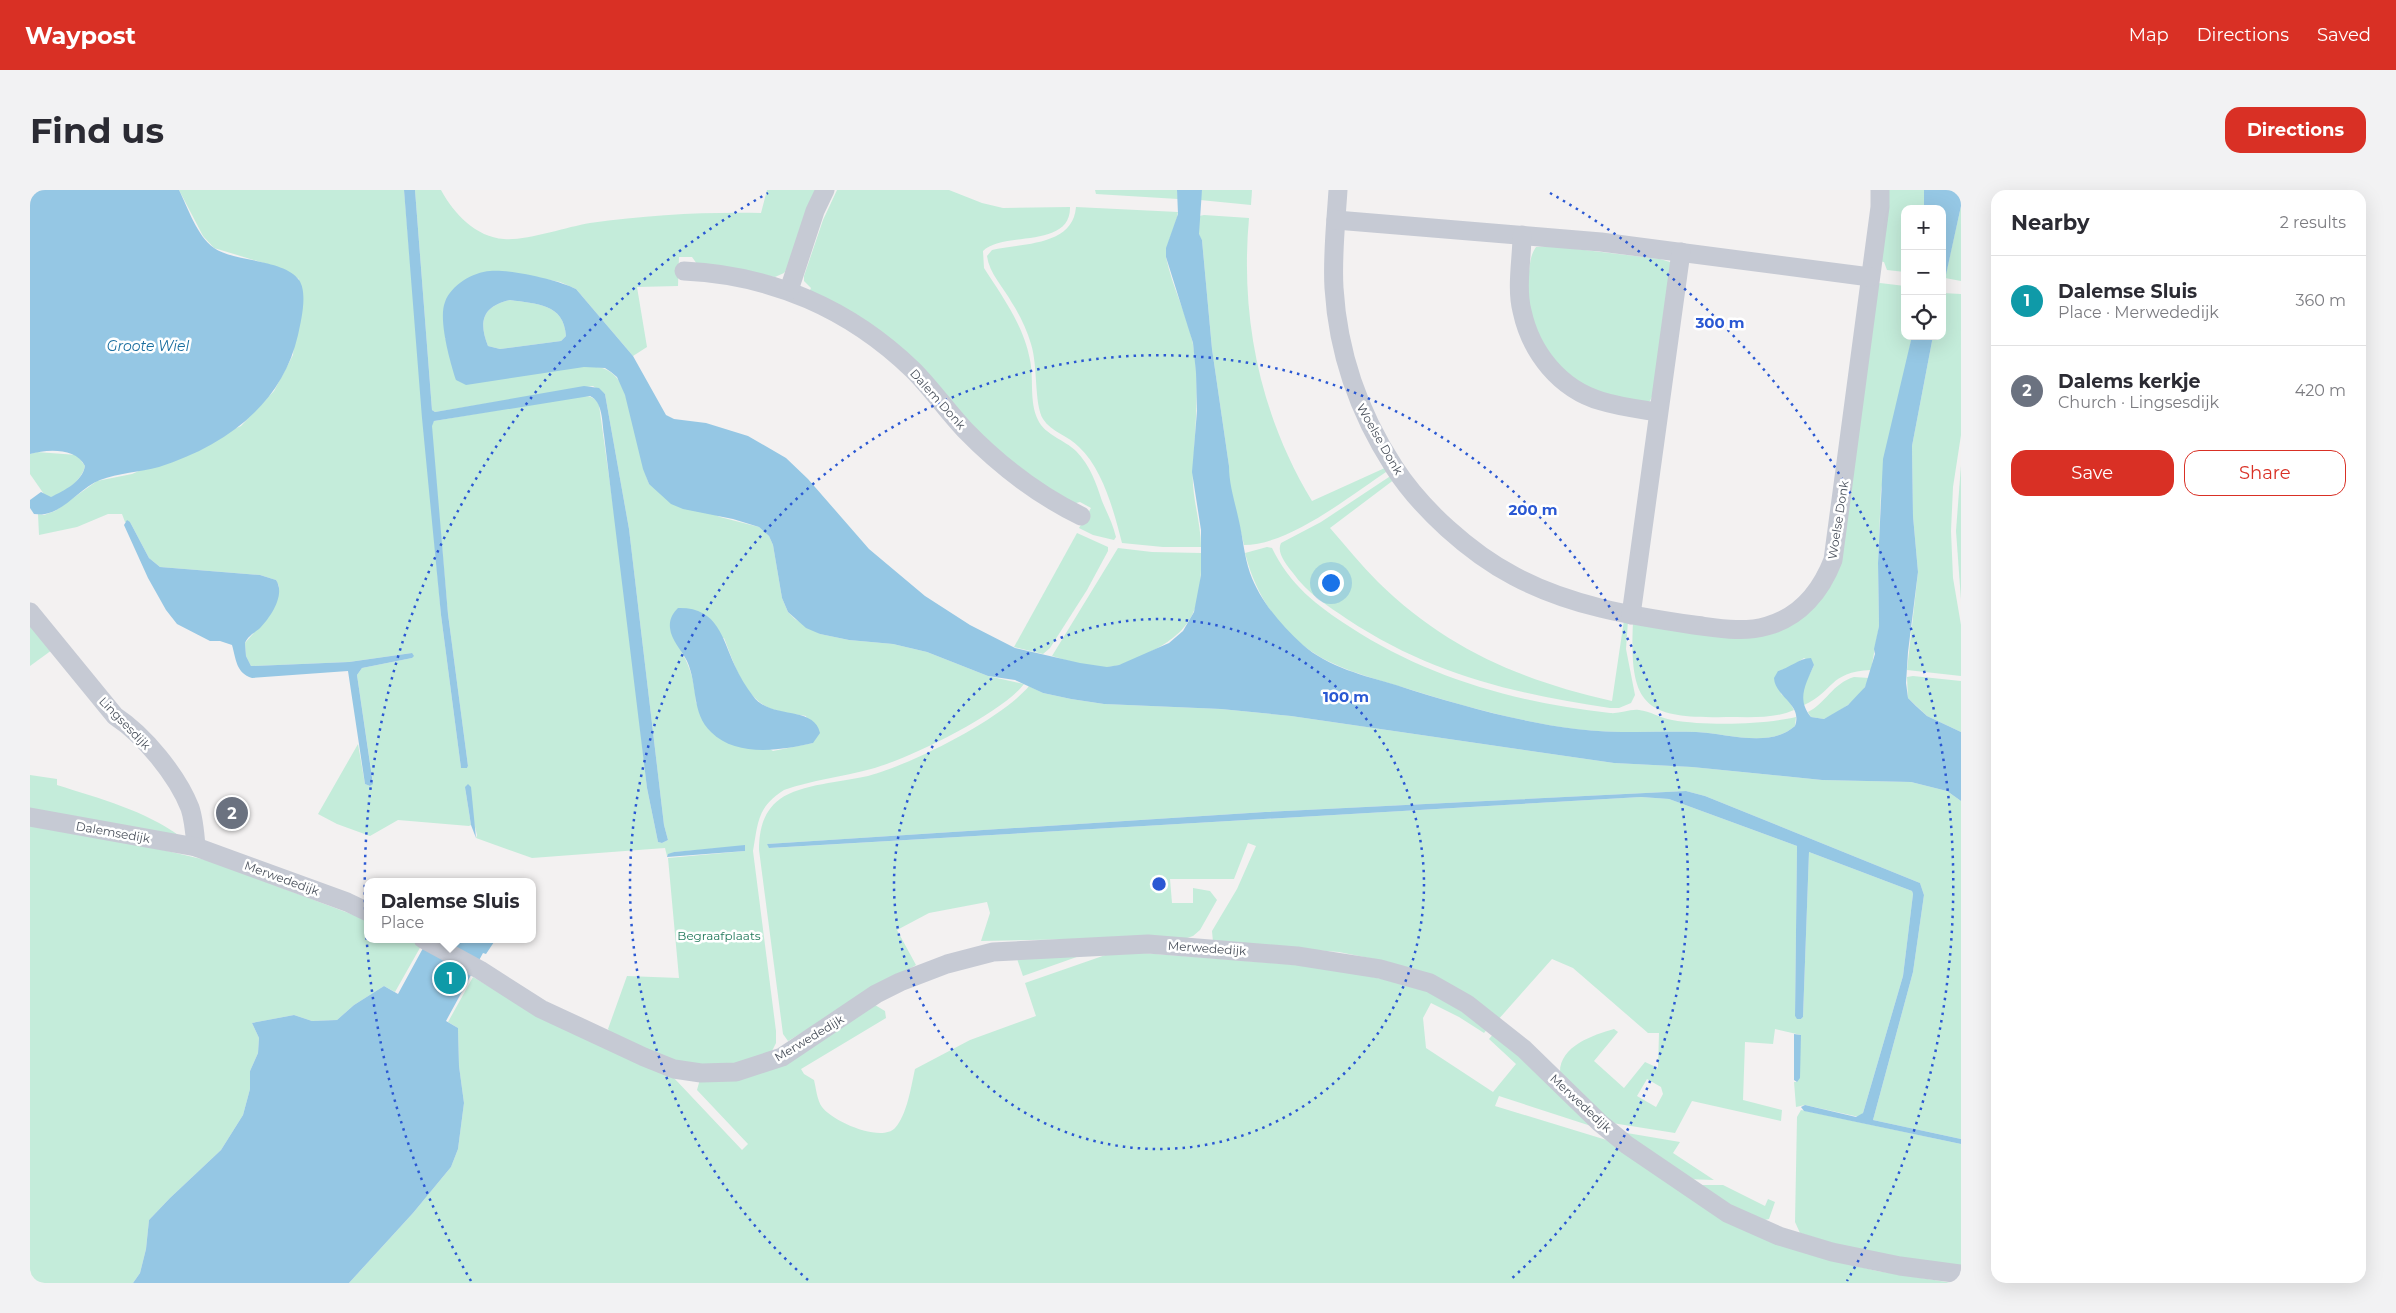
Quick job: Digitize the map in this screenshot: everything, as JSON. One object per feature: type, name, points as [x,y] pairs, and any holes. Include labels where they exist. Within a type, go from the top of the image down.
[{"type":"street","points":[[789,290],[815,211],[825,190]]},
{"type":"street","name":"Woelse Donk","points":[[1338,190],[1334,286],[1341,344],[1360,406],[1395,469],[1415,494],[1464,543],[1514,576],[1578,603],[1630,615],[1730,629],[1756,629],[1768,626],[1792,615],[1813,598],[1830,567],[1835,546],[1880,207],[1880,190]]},
{"type":"street","points":[[1336,220],[1522,234],[1681,252],[1870,277]]},
{"type":"street","points":[[1522,234],[1520,277],[1522,311],[1532,340],[1549,368],[1581,393],[1601,402],[1658,412]]},
{"type":"street","points":[[1630,615],[1681,252]]},
{"type":"street","name":"Dalem Donk","points":[[684,271],[740,277],[789,290],[826,307],[879,340],[914,372],[965,430],[984,448],[1047,497],[1081,516]]},
{"type":"street","name":"Lingsesdijk","points":[[30,612],[115,716],[131,727],[175,780],[190,809],[196,847]]},
{"type":"street","name":"Dalemsedijk","points":[[30,817],[196,847]]},
{"type":"street","name":"Merwededijk","points":[[196,847],[347,902],[364,910]]},
{"type":"street","name":"Merwededijk","points":[[430,943],[480,970],[541,1009],[644,1057],[687,1072],[711,1074],[746,1069],[782,1056],[876,994],[900,982],[947,964],[993,952],[1148,944],[1297,956],[1380,969],[1430,983],[1467,1004],[1524,1050],[1600,1123],[1621,1140],[1662,1171],[1726,1212],[1779,1236],[1832,1252],[1900,1266],[1961,1274]]},
{"type":"green space","name":"Begraafplaats","points":[[179,190],[404,190],[441,615],[461,768],[467,768],[468,766],[448,614],[431,426],[434,421],[580,396],[591,397],[597,402],[599,405],[625,591],[647,788],[658,842],[662,843],[668,840],[664,825],[629,529],[605,394],[593,386],[435,412],[432,410],[415,190],[441,190],[452,208],[475,229],[494,237],[513,239],[535,236],[590,223],[633,218],[718,213],[761,213],[767,190],[817,190],[788,267],[784,273],[775,277],[697,264],[692,257],[679,257],[678,286],[637,287],[647,347],[633,356],[576,289],[560,282],[525,275],[445,302],[445,339],[584,367],[602,368],[613,374],[621,385],[626,397],[649,484],[720,517],[759,527],[769,536],[773,545],[782,598],[788,612],[795,619],[820,634],[849,640],[893,644],[927,652],[988,676],[1024,684],[996,709],[930,746],[871,769],[784,790],[768,803],[760,816],[753,851],[776,1031],[776,1043],[772,1051],[738,1064],[684,1064],[613,1036],[608,1029],[627,976],[679,978],[668,858],[745,851],[745,846],[674,852],[667,856],[665,848],[532,858],[476,838],[477,835],[465,787],[471,825],[469,826],[398,820],[370,836],[337,824],[318,814],[358,744],[365,784],[370,786],[373,783],[357,675],[362,668],[412,658],[412,653],[349,662],[251,666],[246,656],[245,643],[271,613],[279,586],[276,580],[260,575],[160,567],[149,558],[130,522],[125,522],[122,514],[108,514],[77,527],[39,535],[38,514],[44,515],[55,511],[97,481],[132,474],[241,426],[274,391],[293,355],[299,279],[277,267],[214,248],[203,236]],"holes":[[[724,638],[736,669],[747,689],[762,704],[772,709],[806,716],[813,743],[773,751],[696,703],[692,676],[681,651]]]},
{"type":"green space","points":[[837,190],[949,190],[982,203],[1003,208],[1070,207],[1067,220],[1060,229],[1048,234],[992,245],[983,251],[984,268],[1012,312],[1023,335],[1030,360],[1034,406],[1038,420],[1045,430],[1076,451],[1089,468],[1113,528],[1116,537],[1114,540],[1093,535],[1079,528],[1091,508],[1080,502],[1072,504],[1029,476],[809,292],[811,288],[804,281],[804,276],[823,220]]},
{"type":"green space","points":[[1095,190],[1177,190],[1178,199],[1096,194]]},
{"type":"green space","points":[[1202,190],[1252,190],[1251,205],[1200,200]]},
{"type":"green space","points":[[1886,190],[1924,190],[1924,205],[1901,205],[1901,272],[1887,270],[1884,262],[1879,261]]},
{"type":"green space","points":[[1961,206],[1961,281],[1946,278]]},
{"type":"green space","points":[[1076,207],[1178,212],[1166,257],[1190,333],[1195,360],[1196,408],[1193,480],[1201,547],[1163,547],[1122,543],[1106,492],[1095,467],[1075,443],[1046,423],[1040,412],[1035,362],[1029,339],[1018,312],[994,274],[987,256],[992,250],[1043,241],[1066,230],[1073,220]]},
{"type":"green space","points":[[1199,216],[1249,218],[1248,292],[1251,329],[1258,365],[1279,435],[1312,501],[1387,467],[1389,470],[1320,517],[1281,537],[1262,543],[1244,545],[1229,482],[1229,466],[1212,349],[1202,240],[1199,235]]},
{"type":"green space","points":[[1551,246],[1660,259],[1670,262],[1673,269],[1656,388],[1650,401],[1626,401],[1602,395],[1581,384],[1562,369],[1547,349],[1535,328],[1529,304],[1528,280],[1531,259],[1536,247]]},
{"type":"green space","points":[[1880,283],[1901,286],[1901,340],[1911,340],[1881,490],[1878,563],[1879,626],[1871,670],[1847,674],[1833,683],[1814,700],[1804,705],[1803,689],[1814,665],[1804,658],[1791,667],[1778,671],[1781,694],[1788,699],[1794,710],[1778,715],[1698,717],[1676,715],[1659,710],[1647,702],[1639,690],[1634,673],[1632,650],[1633,622],[1729,635],[1817,602],[1876,285]]},
{"type":"green space","points":[[1946,293],[1961,294],[1961,435],[1953,487],[1951,531],[1953,578],[1961,625],[1961,676],[1907,670],[1918,572],[1913,516],[1912,446],[1932,340],[1946,340]]},
{"type":"green space","points":[[510,300],[539,304],[554,311],[564,325],[566,336],[561,341],[500,349],[488,346],[483,329],[485,316],[494,306]]},
{"type":"green space","points":[[37,452],[77,455],[85,466],[80,477],[64,492],[52,497],[46,497],[30,474],[30,454]]},
{"type":"green space","points":[[1961,465],[1961,600],[1956,531]]},
{"type":"green space","points":[[1392,475],[1395,479],[1330,528],[1378,582],[1430,626],[1486,659],[1547,683],[1612,701],[1624,620],[1628,621],[1626,649],[1635,695],[1631,703],[1619,708],[1610,708],[1540,696],[1474,679],[1442,668],[1379,638],[1347,619],[1318,599],[1305,587],[1283,559],[1280,551],[1281,543],[1321,522]]},
{"type":"green space","points":[[1077,533],[1108,547],[1108,551],[1087,590],[1050,648],[1043,654],[1014,647]]},
{"type":"green space","points":[[1267,547],[1272,548],[1295,583],[1315,602],[1338,619],[1380,645],[1442,674],[1508,695],[1576,709],[1610,713],[1639,710],[1672,720],[1717,724],[1767,722],[1796,717],[1795,726],[1785,733],[1773,737],[1760,738],[1696,732],[1590,731],[1531,722],[1488,712],[1364,675],[1327,661],[1305,647],[1275,617],[1254,580],[1245,553]]},
{"type":"green space","points":[[1118,548],[1152,552],[1201,553],[1200,587],[1193,614],[1177,635],[1129,662],[1108,667],[1094,666],[1052,656]]},
{"type":"green space","points":[[30,623],[52,650],[30,666]]},
{"type":"green space","points":[[1854,677],[1869,678],[1857,697],[1844,708],[1824,719],[1811,717],[1808,712],[1840,684]]},
{"type":"green space","points":[[1907,677],[1961,681],[1961,732],[1927,716],[1908,698]]},
{"type":"green space","points":[[1029,686],[1043,693],[1104,704],[1221,709],[1291,716],[1614,763],[1692,767],[1822,780],[1911,782],[1947,791],[1961,801],[1961,1139],[1873,1120],[1913,972],[1924,895],[1920,883],[1705,796],[1686,791],[1265,812],[767,844],[770,848],[1641,797],[1669,799],[1797,846],[1795,1016],[1801,1019],[1803,1017],[1809,852],[1912,891],[1903,976],[1863,1113],[1859,1117],[1805,1105],[1796,1107],[1794,1082],[1797,1082],[1801,1035],[1775,1029],[1773,1044],[1745,1042],[1743,1100],[1782,1110],[1781,1121],[1692,1101],[1675,1133],[1612,1123],[1560,1072],[1561,1063],[1565,1055],[1588,1038],[1614,1029],[1618,1032],[1594,1061],[1624,1088],[1645,1062],[1658,1068],[1659,1033],[1648,1033],[1573,968],[1552,959],[1497,1021],[1389,962],[1339,952],[1213,942],[1212,931],[1237,889],[1256,846],[1248,843],[1234,879],[1170,879],[1172,903],[1193,903],[1193,888],[1210,891],[1217,900],[1200,930],[1193,936],[1184,939],[981,941],[990,913],[987,902],[929,913],[897,930],[916,965],[788,1041],[783,1034],[759,850],[761,829],[770,809],[780,799],[799,790],[868,776],[907,762],[977,726],[1016,699]],"holes":[[[1647,1079],[1661,1087],[1663,1094],[1656,1107],[1637,1096]]]},
{"type":"green space","points":[[30,775],[57,779],[57,785],[137,812],[181,837],[30,813]]},
{"type":"green space","points":[[30,826],[163,850],[210,861],[364,919],[364,943],[415,943],[421,946],[395,992],[384,986],[354,1005],[337,1020],[312,1021],[294,1015],[252,1023],[259,1038],[258,1053],[250,1071],[250,1089],[243,1115],[221,1150],[149,1220],[146,1249],[140,1273],[133,1283],[30,1283]]},
{"type":"green space","points":[[1117,951],[1325,967],[1420,987],[1489,1027],[1484,1033],[1459,1017],[1431,1003],[1423,1018],[1426,1048],[1493,1092],[1516,1064],[1489,1039],[1495,1032],[1591,1126],[1499,1096],[1495,1106],[1613,1142],[1832,1260],[1877,1271],[1953,1283],[349,1283],[413,1213],[451,1167],[458,1149],[464,1103],[459,1066],[458,1028],[448,1022],[473,977],[538,1015],[674,1078],[742,1150],[748,1144],[697,1090],[700,1079],[735,1077],[875,1005],[885,1011],[886,1018],[801,1069],[804,1074],[814,1080],[819,1101],[827,1113],[846,1124],[868,1132],[888,1132],[895,1128],[903,1116],[915,1069],[970,1040],[1036,1016],[1025,983]]},
{"type":"green space","points":[[1088,953],[1023,976],[1016,956]]},
{"type":"green space","points":[[1801,1110],[1961,1144],[1961,1267],[1863,1253],[1800,1233],[1795,1222],[1797,1117]]},
{"type":"green space","points":[[1621,1132],[1680,1142],[1673,1153],[1714,1180],[1685,1179]]},
{"type":"green space","points":[[1693,1185],[1723,1185],[1765,1206],[1768,1199],[1775,1202],[1769,1219],[1760,1221]]},
{"type":"water","name":"Groote Wiel","points":[[30,190],[179,190],[203,236],[214,248],[223,253],[282,268],[292,273],[299,280],[303,292],[302,315],[290,360],[279,382],[264,402],[247,419],[228,434],[183,458],[159,467],[100,480],[60,508],[43,514],[34,514],[30,508],[30,500],[41,492],[51,497],[67,488],[77,481],[85,466],[75,456],[61,451],[45,451],[30,454]]},
{"type":"water","points":[[404,190],[415,190],[432,410],[435,412],[584,386],[599,388],[605,394],[629,529],[664,825],[668,840],[662,843],[658,842],[647,788],[602,419],[600,408],[590,396],[434,421],[432,426],[448,614],[468,766],[467,768],[461,768],[441,615],[422,418]]},
{"type":"water","points":[[1177,190],[1202,190],[1199,234],[1202,240],[1212,349],[1231,487],[1250,573],[1265,603],[1279,621],[1313,653],[1347,670],[1507,717],[1576,729],[1696,732],[1747,738],[1773,737],[1785,733],[1795,726],[1796,718],[1792,706],[1779,690],[1774,678],[1778,671],[1811,658],[1814,665],[1803,698],[1806,710],[1811,717],[1824,719],[1848,705],[1865,687],[1875,654],[1874,649],[1879,626],[1878,563],[1883,459],[1911,340],[1932,340],[1912,446],[1913,516],[1918,572],[1906,683],[1908,698],[1927,716],[1961,732],[1961,801],[1947,791],[1911,782],[1822,780],[1692,767],[1614,763],[1291,716],[1221,709],[1104,704],[1043,693],[1015,680],[988,676],[927,652],[893,644],[849,640],[820,634],[806,628],[788,612],[782,598],[773,545],[769,536],[759,527],[733,519],[683,509],[671,504],[649,484],[643,469],[625,395],[617,377],[611,372],[605,368],[584,367],[466,385],[456,380],[444,329],[443,309],[452,290],[463,280],[483,272],[521,273],[558,282],[576,289],[633,356],[666,415],[674,419],[706,423],[748,436],[786,458],[808,479],[869,549],[925,596],[970,625],[1015,648],[1080,663],[1107,667],[1119,665],[1169,643],[1183,631],[1194,612],[1201,575],[1201,530],[1192,472],[1197,411],[1193,343],[1166,257],[1166,248],[1178,214]],"holes":[[[510,300],[539,304],[554,311],[560,317],[566,336],[561,341],[500,349],[488,346],[483,322],[485,316],[494,306]]]},
{"type":"water","points":[[1924,190],[1961,190],[1961,206],[1946,275],[1946,205],[1924,205]]},
{"type":"water","points":[[127,520],[130,522],[149,558],[160,567],[260,575],[276,580],[279,592],[272,613],[245,643],[246,656],[251,666],[349,662],[412,653],[414,656],[412,658],[362,668],[357,675],[373,784],[370,786],[365,784],[348,671],[252,678],[247,676],[238,665],[232,645],[220,641],[210,641],[177,624],[166,610],[148,578],[124,525]]},
{"type":"water","points":[[678,608],[691,609],[702,613],[717,626],[743,682],[753,696],[761,703],[780,711],[801,715],[816,724],[820,733],[813,743],[788,748],[747,749],[734,746],[711,732],[700,716],[687,661],[674,641],[671,632],[671,619]]},
{"type":"water","points":[[468,784],[471,787],[476,838],[471,825],[465,787]]},
{"type":"water","points":[[1686,791],[1705,796],[1920,883],[1924,895],[1913,972],[1873,1120],[1961,1139],[1961,1144],[1804,1111],[1801,1107],[1805,1105],[1856,1117],[1863,1113],[1903,976],[1912,891],[1809,852],[1803,1017],[1797,1019],[1795,1016],[1797,846],[1669,799],[1641,797],[769,848],[767,844],[1265,812]]},
{"type":"water","points":[[745,845],[745,851],[667,857],[668,854],[674,852]]},
{"type":"water","points":[[426,943],[493,943],[486,954],[483,953],[446,1021],[458,1028],[459,1066],[464,1103],[458,1149],[451,1167],[413,1213],[349,1283],[133,1283],[140,1273],[146,1249],[149,1220],[221,1150],[243,1115],[250,1089],[250,1071],[258,1053],[259,1038],[252,1023],[294,1015],[312,1021],[337,1020],[354,1005],[384,986],[398,994]]},
{"type":"water","points":[[1794,1034],[1801,1035],[1800,1078],[1797,1082],[1794,1080]]},
{"type":"place","name":"Dalems kerkje","points":[[232,813]]},
{"type":"place","name":"Dalemse Sluis","points":[[450,978]]}]
